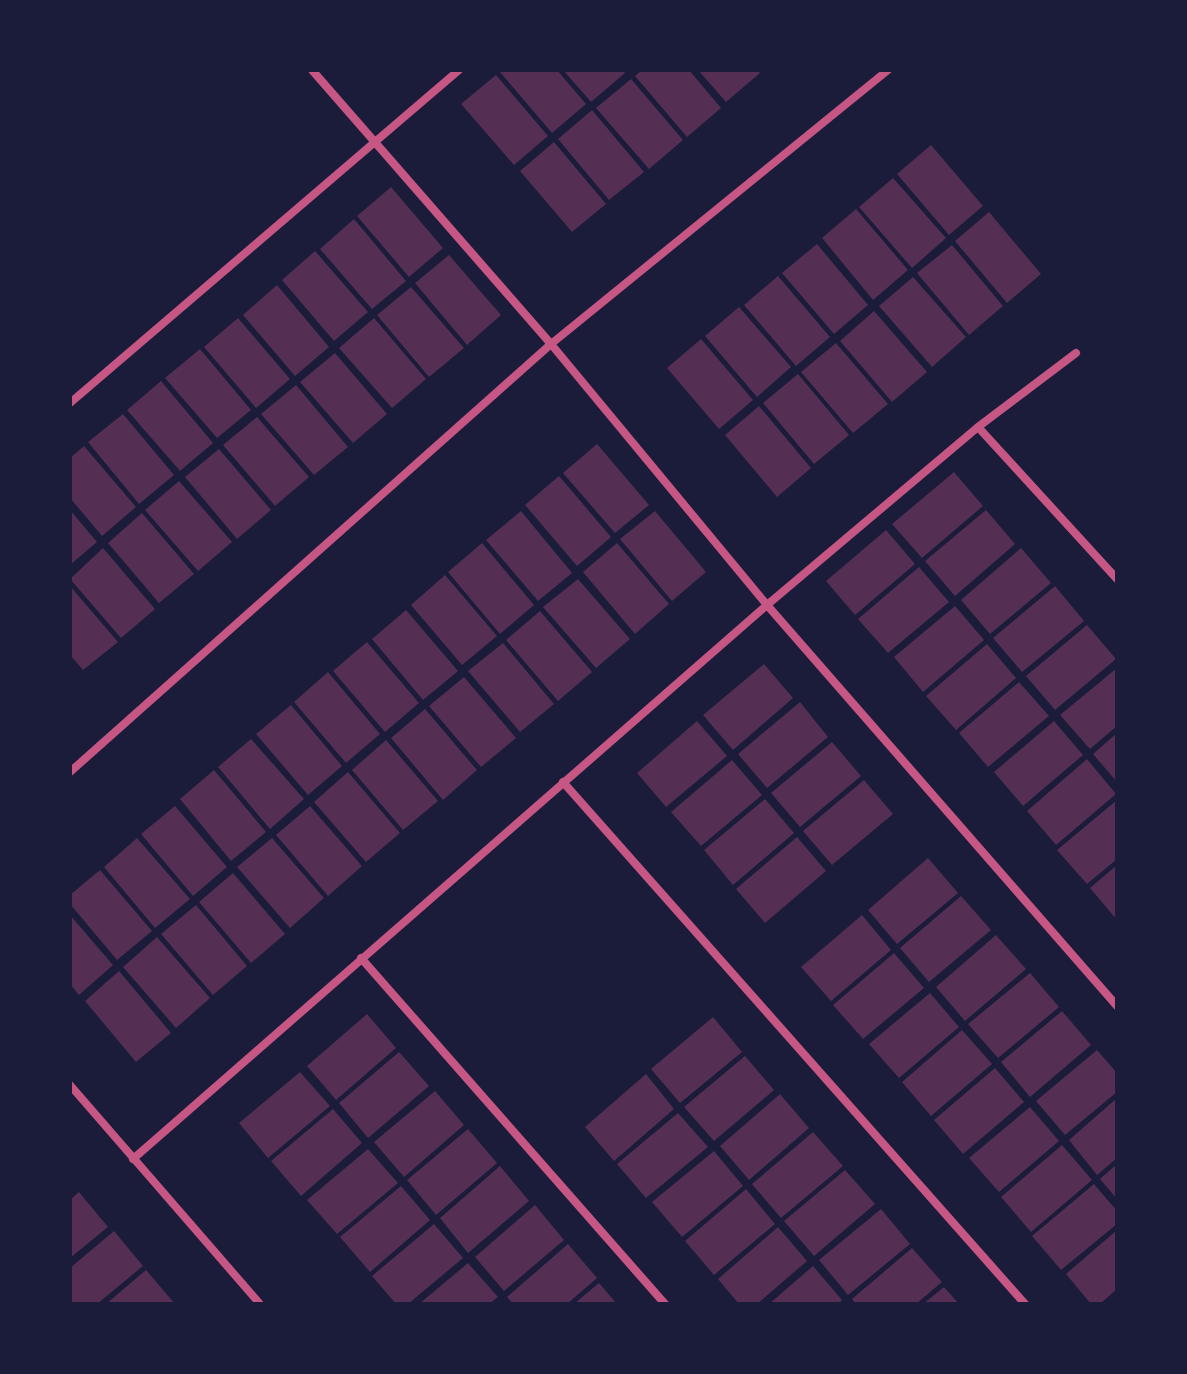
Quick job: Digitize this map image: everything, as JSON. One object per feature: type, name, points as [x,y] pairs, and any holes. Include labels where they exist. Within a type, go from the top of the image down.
[{"type":"street","points":[[312,70],[551,344],[767,605],[1115,1000]]},
{"type":"street","points":[[70,403],[459,70]]},
{"type":"street","points":[[70,772],[551,344],[888,70]]},
{"type":"street","points":[[133,1159],[767,605],[978,427],[1076,353]]},
{"type":"street","points":[[978,427],[1117,579]]},
{"type":"street","points":[[563,782],[1025,1304]]},
{"type":"street","points":[[361,958],[665,1304]]},
{"type":"street","points":[[70,1085],[260,1304]]},
{"type":"building","points":[[557,70],[586,104],[552,133],[500,72]]},
{"type":"building","points":[[563,70],[622,70],[625,73],[591,102]]},
{"type":"building","points":[[642,70],[689,70],[721,108],[687,137],[635,76]]},
{"type":"building","points":[[698,70],[757,70],[760,73],[726,102]]},
{"type":"building","points":[[496,75],[548,136],[514,165],[461,104]]},
{"type":"building","points":[[631,79],[683,140],[649,169],[596,108]]},
{"type":"building","points":[[592,110],[644,172],[609,200],[558,139]]},
{"type":"building","points":[[554,142],[606,204],[572,232],[520,171]]},
{"type":"building","points":[[931,145],[983,206],[949,235],[897,174]]},
{"type":"building","points":[[893,178],[946,238],[912,268],[859,207]]},
{"type":"building","points":[[391,187],[443,248],[409,277],[357,216]]},
{"type":"building","points":[[856,209],[908,270],[873,300],[822,238]]},
{"type":"building","points":[[989,212],[1041,274],[1007,303],[955,241]]},
{"type":"building","points":[[354,219],[406,281],[372,309],[320,249]]},
{"type":"building","points":[[817,244],[868,305],[834,334],[782,273]]},
{"type":"building","points":[[952,245],[1003,306],[969,335],[917,273]]},
{"type":"building","points":[[315,251],[368,312],[334,341],[282,280]]},
{"type":"building","points":[[449,255],[501,315],[467,345],[415,283]]},
{"type":"building","points":[[778,276],[830,337],[796,366],[744,305]]},
{"type":"building","points":[[913,277],[966,337],[932,367],[879,306]]},
{"type":"building","points":[[277,285],[329,347],[295,376],[243,315]]},
{"type":"building","points":[[411,287],[464,348],[429,377],[377,315]]},
{"type":"building","points":[[739,307],[791,367],[757,397],[705,336]]},
{"type":"building","points":[[874,311],[927,372],[892,402],[840,341]]},
{"type":"building","points":[[238,318],[290,379],[256,408],[204,347]]},
{"type":"building","points":[[374,318],[426,379],[392,408],[339,348]]},
{"type":"building","points":[[701,339],[753,400],[719,429],[667,368]]},
{"type":"building","points":[[836,343],[888,404],[853,433],[801,372]]},
{"type":"building","points":[[200,349],[251,410],[217,438],[165,378]]},
{"type":"building","points":[[335,353],[387,414],[353,443],[300,382]]},
{"type":"building","points":[[798,374],[849,435],[814,464],[763,403]]},
{"type":"building","points":[[161,381],[213,443],[180,471],[127,410]]},
{"type":"building","points":[[296,385],[348,447],[314,475],[261,414]]},
{"type":"building","points":[[759,406],[811,468],[777,497],[725,435]]},
{"type":"building","points":[[123,414],[174,475],[139,504],[88,442]]},
{"type":"building","points":[[257,417],[309,477],[275,506],[223,445]]},
{"type":"building","points":[[597,444],[649,505],[615,533],[563,473]]},
{"type":"building","points":[[84,446],[136,507],[102,536],[70,498],[70,458]]},
{"type":"building","points":[[219,449],[271,510],[237,539],[185,477]]},
{"type":"building","points":[[954,472],[983,506],[922,558],[892,524]]},
{"type":"building","points":[[559,476],[611,537],[577,566],[525,505]]},
{"type":"building","points":[[179,481],[232,542],[198,571],[145,510]]},
{"type":"building","points":[[70,510],[97,542],[70,565]]},
{"type":"building","points":[[986,510],[1015,544],[955,596],[925,561]]},
{"type":"building","points":[[521,511],[572,573],[538,601],[486,540]]},
{"type":"building","points":[[655,511],[706,572],[672,601],[620,539]]},
{"type":"building","points":[[142,513],[194,574],[159,603],[108,543]]},
{"type":"building","points":[[886,530],[915,564],[855,615],[826,581]]},
{"type":"building","points":[[482,543],[534,605],[500,634],[448,572]]},
{"type":"building","points":[[617,543],[669,604],[635,634],[583,572]]},
{"type":"building","points":[[103,548],[155,609],[121,638],[70,579]]},
{"type":"building","points":[[1021,548],[1051,583],[990,634],[961,600]]},
{"type":"building","points":[[919,567],[949,602],[888,653],[858,619]]},
{"type":"building","points":[[445,575],[497,636],[462,665],[411,605]]},
{"type":"building","points":[[578,579],[630,639],[596,668],[543,607]]},
{"type":"building","points":[[70,586],[118,642],[83,670],[70,655]]},
{"type":"building","points":[[1055,586],[1084,621],[1022,672],[993,638]]},
{"type":"building","points":[[955,606],[984,640],[923,692],[894,657]]},
{"type":"building","points":[[406,610],[458,671],[423,700],[372,639]]},
{"type":"building","points":[[540,611],[592,672],[558,701],[506,640]]},
{"type":"building","points":[[1087,625],[1116,659],[1055,710],[1026,676]]},
{"type":"building","points":[[367,642],[419,703],[385,732],[333,671]]},
{"type":"building","points":[[503,643],[554,704],[520,732],[468,671]]},
{"type":"building","points":[[987,644],[1016,678],[956,730],[926,696]]},
{"type":"building","points":[[764,664],[793,698],[733,750],[703,715]]},
{"type":"building","points":[[1117,668],[1117,726],[1090,749],[1060,715]]},
{"type":"building","points":[[328,672],[380,734],[346,763],[294,702]]},
{"type":"building","points":[[464,677],[516,738],[481,767],[429,706]]},
{"type":"building","points":[[1019,682],[1049,716],[988,767],[959,733]]},
{"type":"building","points":[[800,702],[828,737],[767,788],[738,754]]},
{"type":"building","points":[[291,705],[342,766],[308,795],[256,734]]},
{"type":"building","points":[[425,709],[477,770],[443,800],[391,738]]},
{"type":"building","points":[[697,721],[727,756],[666,807],[637,773]]},
{"type":"building","points":[[1054,721],[1083,755],[1023,806],[994,772]]},
{"type":"building","points":[[1117,733],[1117,782],[1093,754]]},
{"type":"building","points":[[251,739],[304,799],[270,829],[218,767]]},
{"type":"building","points":[[386,740],[438,801],[403,830],[352,770]]},
{"type":"building","points":[[832,742],[861,776],[800,827],[771,793]]},
{"type":"building","points":[[1087,759],[1116,794],[1056,845],[1027,811]]},
{"type":"building","points":[[732,760],[762,795],[701,846],[671,812]]},
{"type":"building","points":[[214,770],[266,832],[231,861],[180,799]]},
{"type":"building","points":[[348,772],[400,833],[366,862],[314,802]]},
{"type":"building","points":[[864,780],[893,814],[832,865],[803,831]]},
{"type":"building","points":[[765,799],[794,833],[733,885],[704,850]]},
{"type":"building","points":[[1117,800],[1117,859],[1087,884],[1057,850]]},
{"type":"building","points":[[175,806],[227,867],[193,896],[141,834]]},
{"type":"building","points":[[310,806],[362,866],[328,896],[276,835]]},
{"type":"building","points":[[797,837],[826,871],[765,923],[736,889]]},
{"type":"building","points":[[137,838],[190,899],[155,928],[104,867]]},
{"type":"building","points":[[272,838],[324,898],[290,928],[237,867]]},
{"type":"building","points":[[928,858],[958,893],[897,944],[868,910]]},
{"type":"building","points":[[1117,865],[1117,920],[1090,888]]},
{"type":"building","points":[[100,870],[152,931],[117,960],[70,904],[70,895]]},
{"type":"building","points":[[233,873],[285,934],[251,963],[199,902]]},
{"type":"building","points":[[961,896],[991,930],[929,982],[900,948]]},
{"type":"building","points":[[196,905],[247,966],[213,995],[161,934]]},
{"type":"building","points":[[70,915],[113,965],[79,995],[70,984]]},
{"type":"building","points":[[862,915],[891,950],[831,1001],[801,967]]},
{"type":"building","points":[[996,935],[1026,969],[965,1021],[936,987]]},
{"type":"building","points":[[157,937],[210,998],[176,1028],[123,967]]},
{"type":"building","points":[[894,953],[924,988],[863,1039],[833,1005]]},
{"type":"building","points":[[119,971],[171,1033],[136,1062],[85,1001]]},
{"type":"building","points":[[1030,973],[1059,1007],[998,1058],[968,1024]]},
{"type":"building","points":[[930,993],[959,1027],[899,1078],[869,1044]]},
{"type":"building","points":[[1062,1011],[1091,1045],[1030,1097],[1001,1062]]},
{"type":"building","points":[[367,1014],[396,1048],[336,1100],[307,1066]]},
{"type":"building","points":[[713,1017],[742,1052],[680,1103],[651,1069]]},
{"type":"building","points":[[962,1030],[992,1064],[931,1116],[902,1082]]},
{"type":"building","points":[[1097,1050],[1117,1073],[1117,1092],[1065,1135],[1036,1101]]},
{"type":"building","points":[[399,1052],[429,1086],[368,1138],[339,1103]]},
{"type":"building","points":[[745,1056],[774,1090],[714,1141],[684,1107]]},
{"type":"building","points":[[995,1068],[1024,1102],[963,1154],[934,1120]]},
{"type":"building","points":[[300,1072],[330,1106],[268,1158],[239,1123]]},
{"type":"building","points":[[646,1074],[674,1109],[614,1161],[585,1127]]},
{"type":"building","points":[[435,1091],[464,1125],[404,1177],[374,1142]]},
{"type":"building","points":[[780,1094],[809,1128],[749,1180],[720,1146]]},
{"type":"building","points":[[1117,1098],[1117,1158],[1097,1175],[1069,1140]]},
{"type":"building","points":[[1030,1107],[1059,1141],[999,1192],[969,1158]]},
{"type":"building","points":[[333,1109],[362,1143],[301,1196],[271,1161]]},
{"type":"building","points":[[678,1113],[708,1147],[646,1198],[617,1164]]},
{"type":"building","points":[[468,1129],[497,1163],[436,1215],[407,1180]]},
{"type":"building","points":[[813,1132],[843,1166],[781,1218],[752,1184]]},
{"type":"building","points":[[1062,1145],[1092,1180],[1031,1232],[1001,1197]]},
{"type":"building","points":[[368,1149],[398,1183],[337,1234],[307,1200]]},
{"type":"building","points":[[714,1151],[743,1186],[682,1237],[652,1202]]},
{"type":"building","points":[[1117,1164],[1117,1199],[1100,1179]]},
{"type":"building","points":[[500,1166],[529,1201],[468,1253],[440,1218]]},
{"type":"building","points":[[845,1170],[875,1204],[814,1256],[784,1221]]},
{"type":"building","points":[[1094,1184],[1117,1211],[1117,1224],[1061,1270],[1032,1236]]},
{"type":"building","points":[[401,1186],[430,1220],[370,1272],[340,1237]]},
{"type":"building","points":[[746,1189],[775,1224],[714,1275],[685,1241]]},
{"type":"building","points":[[79,1192],[108,1227],[70,1258],[70,1200]]},
{"type":"building","points":[[535,1205],[564,1240],[504,1291],[475,1257]]},
{"type":"building","points":[[881,1209],[910,1244],[848,1295],[819,1260]]},
{"type":"building","points":[[434,1224],[463,1258],[408,1304],[396,1304],[372,1276]]},
{"type":"building","points":[[778,1227],[807,1261],[757,1304],[739,1304],[718,1279]]},
{"type":"building","points":[[1117,1230],[1117,1289],[1100,1304],[1091,1304],[1066,1274]]},
{"type":"building","points":[[114,1231],[143,1266],[97,1304],[71,1304],[70,1268]]},
{"type":"building","points":[[568,1244],[597,1278],[567,1304],[513,1304],[507,1297]]},
{"type":"building","points":[[912,1248],[942,1282],[916,1304],[856,1304],[852,1299]]},
{"type":"building","points":[[468,1263],[498,1297],[489,1304],[419,1304]]},
{"type":"building","points":[[813,1266],[842,1300],[838,1304],[769,1304]]},
{"type":"building","points":[[146,1270],[175,1304],[106,1304]]},
{"type":"building","points":[[599,1283],[617,1304],[574,1304]]},
{"type":"building","points":[[944,1287],[959,1304],[923,1304]]}]
